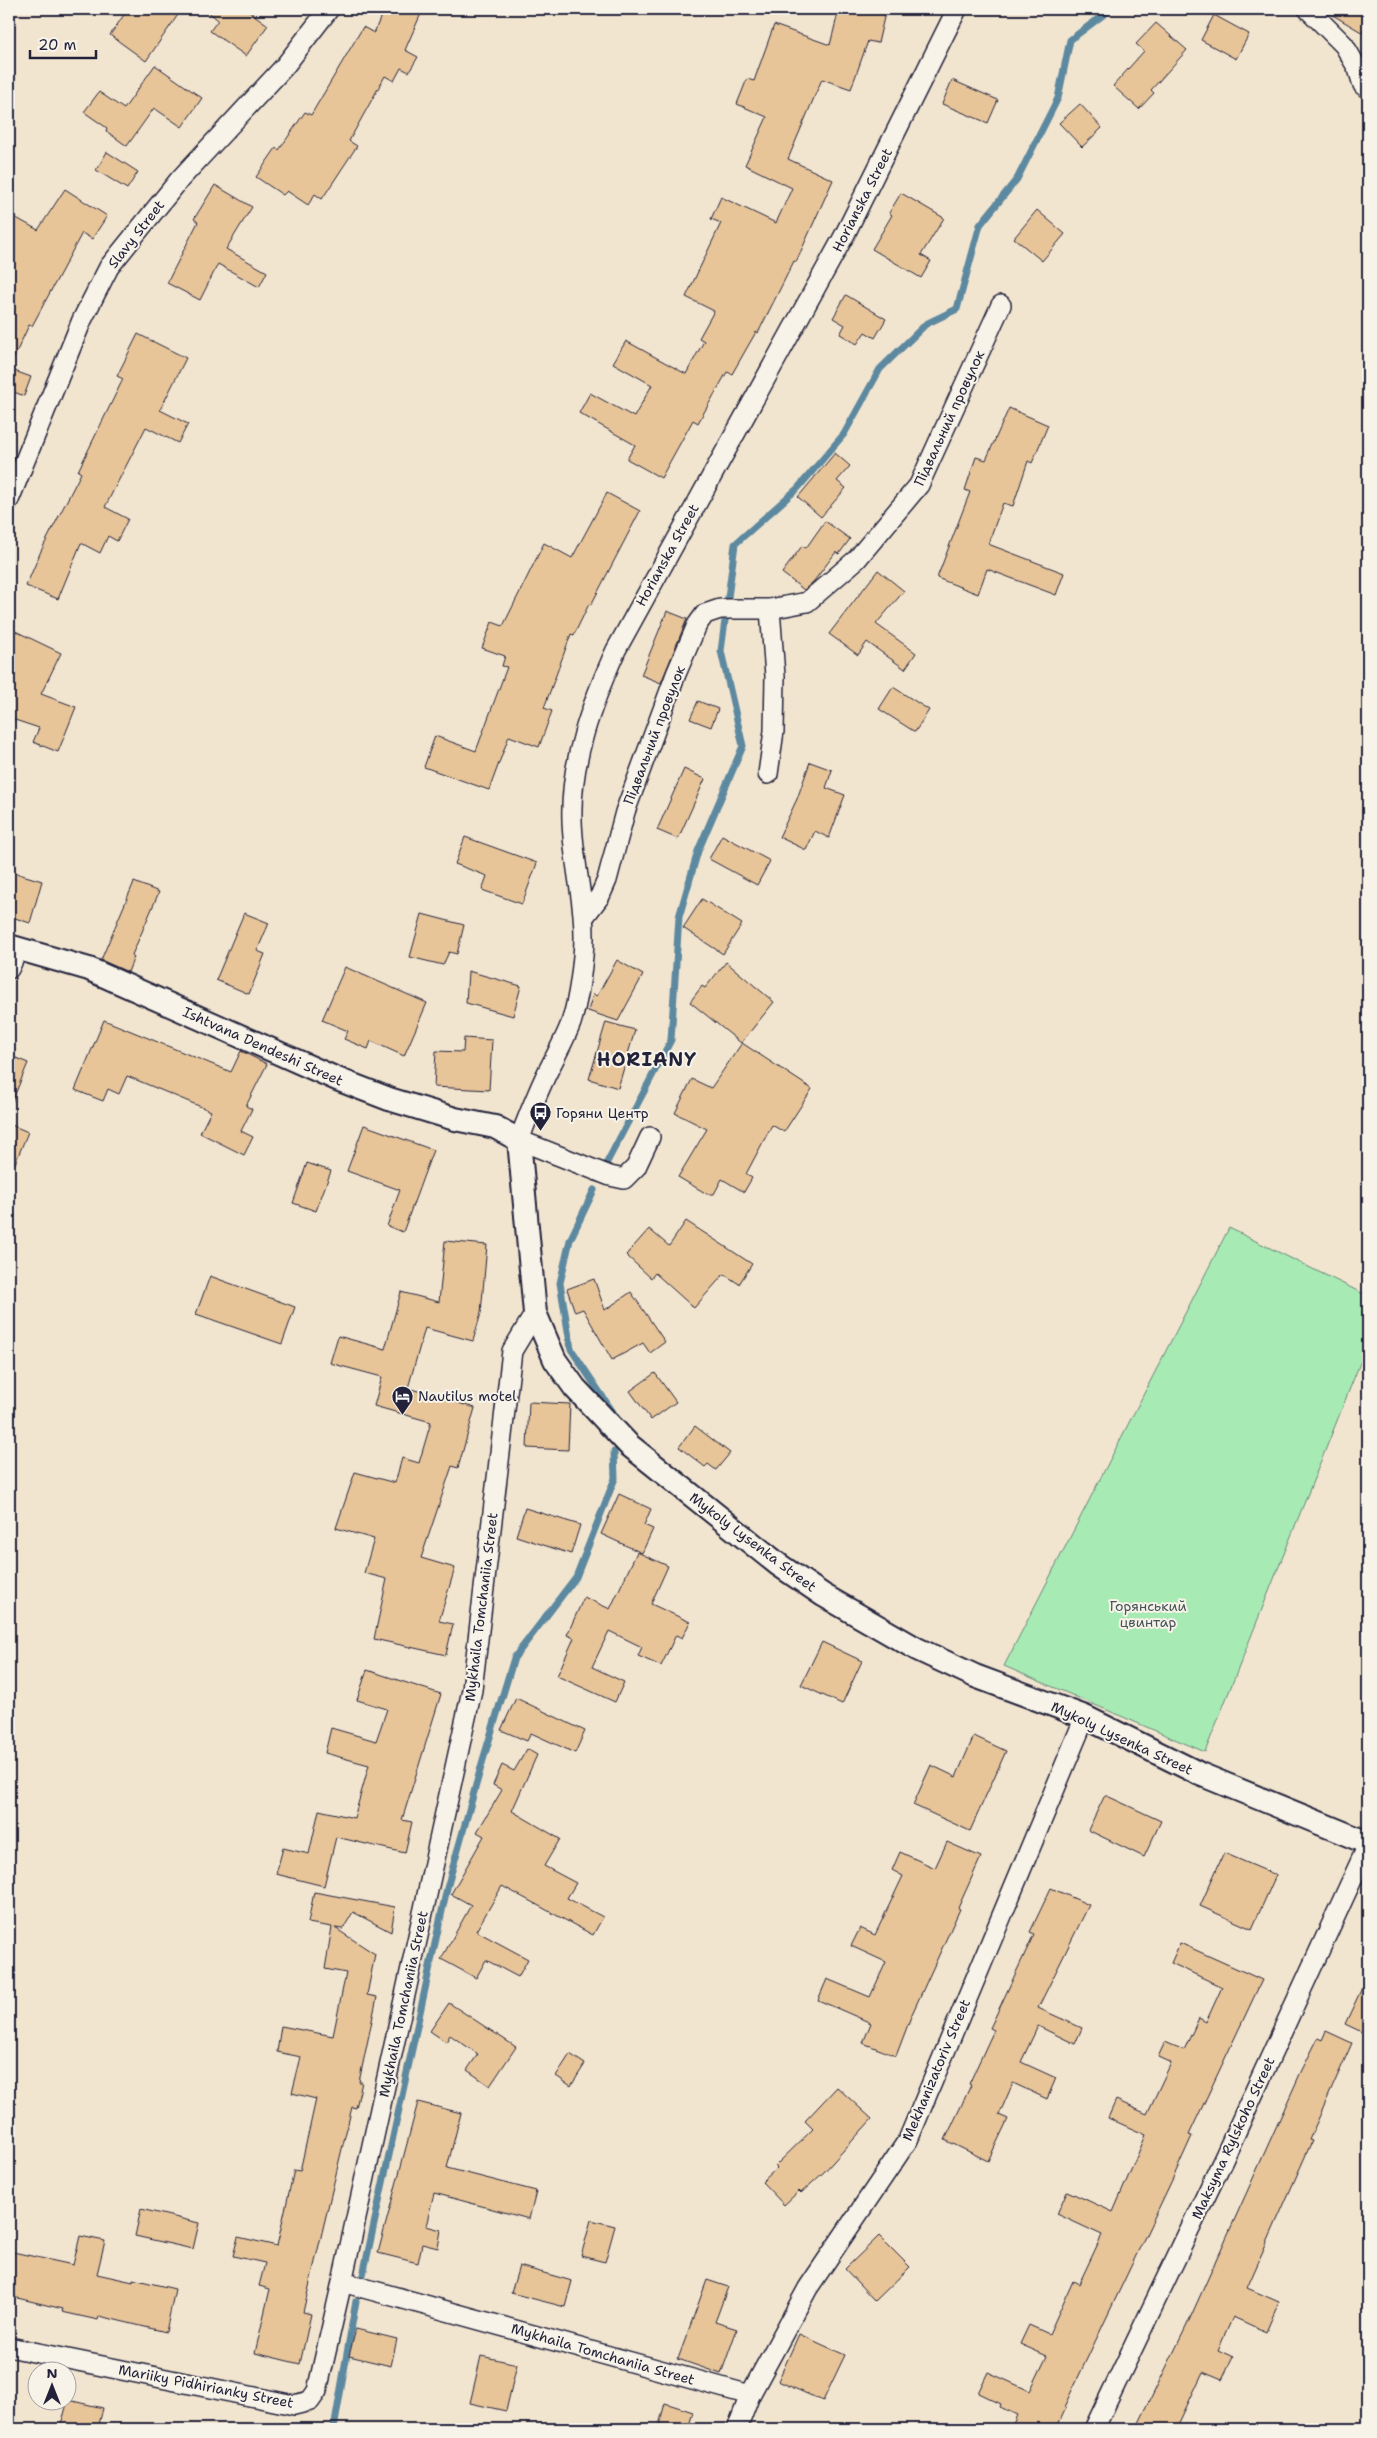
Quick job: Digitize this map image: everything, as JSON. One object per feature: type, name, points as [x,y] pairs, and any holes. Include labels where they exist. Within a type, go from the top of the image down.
[{"type":"street","name":"Slavy Street","points":[[9,500],[82,320],[110,267],[180,179],[284,67],[329,9]]},
{"type":"street","name":"Horianska Street","points":[[519,1140],[535,1098],[570,1023],[580,981],[584,954],[584,917],[572,821],[573,786],[580,749],[598,690],[639,605],[844,236],[957,9]]},
{"type":"street","points":[[1308,9],[1344,45],[1358,69],[1363,85],[1368,89]]},
{"type":"street","name":"Підвальний провулок","points":[[584,917],[600,896],[608,880],[625,812],[676,674],[697,624],[705,614],[728,609],[770,609],[807,602],[857,559],[918,485],[1001,305]]},
{"type":"street","points":[[768,774],[774,731],[775,676],[770,609]]},
{"type":"street","name":"Ishtvana Dendeshi Street","points":[[12,955],[89,970],[337,1079],[389,1099],[455,1120],[494,1127],[519,1140]]},
{"type":"street","points":[[519,1140],[610,1176],[624,1179],[636,1168],[650,1137]]},
{"type":"street","name":"Mykoly Lysenka Street","points":[[519,1140],[535,1313],[555,1360],[575,1388],[629,1445],[779,1565],[823,1595],[917,1649],[975,1676],[1085,1717],[1200,1774],[1368,1844]]},
{"type":"street","name":"Mykhaila Tomchaniia Street","points":[[535,1313],[512,1351],[472,1690],[342,2282],[750,2395]]},
{"type":"street","name":"Mekhanizatoriv Street","points":[[737,2429],[750,2395],[808,2288],[908,2140],[1085,1717]]},
{"type":"street","name":"Maksyma Rylskoho Street","points":[[1094,2429],[1224,2158],[1368,1844]]},
{"type":"street","name":"Mariiky Pidhirianky Street","points":[[9,2347],[294,2405],[310,2401],[317,2391],[342,2282]]},
{"type":"green space","name":"Горянський цвинтар","points":[[1229,1228],[1368,1296],[1368,1343],[1205,1752],[1004,1666]]},
{"type":"building","points":[[128,9],[182,9],[146,61],[110,35]]},
{"type":"building","points":[[205,9],[246,9],[268,25],[246,56],[210,31],[218,20]]},
{"type":"building","points":[[384,9],[423,9],[405,50],[418,57],[409,72],[401,68],[394,81],[385,76],[349,141],[357,146],[322,199],[315,194],[308,205],[287,191],[283,195],[256,177],[276,148],[279,150],[305,112],[311,115],[363,27],[374,33]]},
{"type":"building","points":[[839,9],[886,9],[878,43],[868,41],[851,89],[822,79],[788,159],[833,180],[796,262],[794,261],[758,333],[756,332],[732,374],[727,372],[698,423],[693,420],[661,478],[627,459],[635,445],[579,413],[590,393],[634,417],[652,385],[613,363],[626,341],[686,374],[704,341],[699,338],[714,311],[686,297],[721,223],[711,219],[721,197],[776,223],[792,188],[745,165],[767,117],[737,104],[747,79],[754,81],[774,25],[830,45]]},
{"type":"building","points":[[1324,9],[1368,9],[1368,36],[1326,11]]},
{"type":"building","points":[[1214,15],[1249,34],[1236,59],[1201,40]]},
{"type":"building","points":[[1156,23],[1187,50],[1151,90],[1154,93],[1139,109],[1113,86],[1144,51],[1136,44]]},
{"type":"building","points":[[155,65],[202,98],[182,127],[154,108],[127,146],[106,131],[107,128],[84,112],[99,92],[124,109]]},
{"type":"building","points":[[952,80],[998,100],[988,123],[942,104]]},
{"type":"building","points":[[1080,104],[1102,128],[1082,147],[1059,123]]},
{"type":"building","points":[[107,152],[138,172],[127,189],[96,170]]},
{"type":"building","points":[[215,185],[252,207],[226,249],[267,272],[259,287],[218,264],[200,300],[167,283],[198,222],[194,219]]},
{"type":"building","points":[[65,189],[107,216],[92,239],[82,233],[32,326],[29,325],[9,368],[9,214],[38,230]]},
{"type":"building","points":[[901,193],[944,218],[921,255],[931,261],[921,278],[872,249],[892,215],[889,213]]},
{"type":"building","points":[[1037,210],[1065,234],[1042,261],[1014,238]]},
{"type":"building","points":[[846,295],[886,319],[875,338],[865,332],[857,344],[840,334],[845,325],[833,318]]},
{"type":"building","points":[[138,334],[186,358],[160,410],[188,424],[178,443],[146,427],[105,507],[128,519],[117,541],[108,536],[100,553],[81,543],[58,599],[26,586],[41,551],[81,473],[78,471],[123,379],[117,376]]},
{"type":"building","points":[[9,369],[31,377],[24,396],[9,390]]},
{"type":"building","points":[[1009,408],[1048,425],[1032,463],[1028,461],[1013,506],[1003,503],[988,544],[1064,573],[1056,595],[987,569],[978,594],[937,578],[970,492],[965,490],[976,457],[986,460]]},
{"type":"building","points":[[835,453],[850,466],[837,481],[846,488],[821,517],[798,497]]},
{"type":"building","points":[[607,493],[640,511],[591,605],[589,604],[574,635],[571,634],[544,708],[552,711],[539,747],[509,736],[489,790],[424,767],[435,736],[476,751],[507,667],[502,666],[505,656],[482,648],[492,622],[503,626],[544,543],[572,558]]},
{"type":"building","points":[[825,521],[850,539],[839,554],[836,552],[814,581],[804,590],[782,573],[802,546],[806,548]]},
{"type":"building","points":[[878,570],[904,591],[876,624],[916,653],[905,669],[867,642],[858,655],[829,634]]},
{"type":"building","points":[[667,611],[687,619],[661,683],[641,675]]},
{"type":"building","points":[[9,628],[61,653],[41,694],[76,707],[58,752],[33,742],[39,728],[9,718]]},
{"type":"building","points":[[893,687],[929,710],[915,732],[879,709]]},
{"type":"building","points":[[698,701],[718,709],[711,727],[690,719]]},
{"type":"building","points":[[810,762],[832,770],[826,788],[845,795],[829,838],[815,831],[806,850],[779,837],[797,799]]},
{"type":"building","points":[[684,769],[705,779],[678,839],[657,830]]},
{"type":"building","points":[[722,835],[770,861],[757,885],[709,859]]},
{"type":"building","points":[[465,837],[537,863],[522,904],[482,890],[487,876],[455,864]]},
{"type":"building","points":[[9,871],[42,881],[30,923],[9,916]]},
{"type":"building","points":[[134,882],[159,892],[132,955],[134,957],[128,972],[101,960]]},
{"type":"building","points":[[702,899],[742,924],[723,954],[683,928]]},
{"type":"building","points":[[244,913],[269,923],[257,951],[265,954],[249,994],[216,980]]},
{"type":"building","points":[[422,914],[464,925],[457,954],[449,952],[443,965],[410,957]]},
{"type":"building","points":[[617,960],[643,975],[618,1021],[588,1011],[593,994],[597,996]]},
{"type":"building","points":[[726,962],[774,1002],[741,1043],[690,1002],[702,986],[705,988]]},
{"type":"building","points":[[345,967],[427,1003],[404,1056],[371,1041],[368,1049],[344,1039],[348,1031],[322,1020]]},
{"type":"building","points":[[468,971],[521,986],[513,1016],[466,1003]]},
{"type":"building","points":[[104,1020],[231,1072],[241,1051],[267,1064],[246,1106],[252,1109],[241,1131],[253,1137],[244,1155],[200,1133],[211,1111],[127,1076],[119,1094],[108,1089],[103,1101],[75,1090]]},
{"type":"building","points":[[606,1022],[635,1030],[618,1088],[589,1079]]},
{"type":"building","points":[[464,1038],[492,1040],[489,1090],[434,1087],[436,1051],[463,1052]]},
{"type":"building","points":[[742,1043],[812,1089],[784,1132],[772,1125],[746,1174],[752,1178],[744,1192],[722,1179],[714,1194],[707,1194],[678,1177],[707,1129],[675,1113],[692,1079],[711,1088]]},
{"type":"building","points":[[9,1055],[28,1063],[9,1109]]},
{"type":"building","points":[[9,1124],[28,1132],[9,1178]]},
{"type":"building","points":[[364,1125],[433,1150],[403,1232],[387,1226],[400,1190],[347,1171]]},
{"type":"building","points":[[307,1163],[331,1171],[316,1211],[293,1203]]},
{"type":"building","points":[[686,1221],[752,1264],[739,1284],[724,1274],[694,1308],[655,1273],[651,1278],[626,1255],[649,1229],[669,1246]]},
{"type":"building","points":[[445,1241],[487,1245],[481,1313],[473,1341],[425,1328],[408,1388],[475,1408],[458,1468],[452,1466],[421,1558],[455,1568],[439,1621],[453,1624],[446,1655],[374,1639],[387,1579],[364,1573],[374,1539],[336,1528],[355,1472],[395,1483],[402,1458],[419,1463],[431,1422],[374,1406],[382,1377],[330,1363],[338,1336],[385,1349],[401,1292],[439,1302]]},
{"type":"building","points":[[210,1276],[295,1307],[282,1344],[196,1314]]},
{"type":"building","points":[[594,1279],[605,1310],[631,1292],[665,1342],[650,1353],[643,1343],[612,1360],[583,1309],[575,1312],[567,1289]]},
{"type":"building","points":[[655,1373],[676,1402],[651,1420],[630,1391]]},
{"type":"building","points":[[529,1402],[570,1404],[568,1450],[527,1448]]},
{"type":"building","points":[[695,1426],[730,1453],[716,1470],[708,1464],[705,1467],[679,1447]]},
{"type":"building","points":[[619,1494],[651,1509],[644,1525],[653,1529],[642,1553],[601,1534]]},
{"type":"building","points":[[525,1508],[580,1525],[571,1554],[516,1536]]},
{"type":"building","points":[[637,1552],[668,1566],[651,1604],[690,1622],[682,1638],[676,1635],[661,1666],[638,1656],[642,1647],[609,1631],[592,1667],[624,1682],[615,1702],[557,1676],[574,1638],[567,1635],[584,1597],[610,1609]]},
{"type":"building","points":[[822,1642],[862,1661],[842,1704],[801,1685]]},
{"type":"building","points":[[367,1670],[441,1694],[402,1820],[412,1822],[405,1853],[336,1837],[324,1886],[276,1874],[283,1848],[309,1854],[319,1810],[354,1818],[369,1765],[325,1753],[331,1728],[376,1741],[387,1709],[357,1700]]},
{"type":"building","points":[[516,1698],[585,1731],[575,1753],[531,1733],[527,1741],[501,1730]]},
{"type":"building","points":[[974,1736],[1006,1751],[970,1831],[913,1805],[931,1765],[956,1777]]},
{"type":"building","points":[[527,1749],[537,1755],[512,1811],[560,1839],[544,1866],[576,1883],[567,1898],[603,1917],[593,1935],[502,1886],[476,1931],[528,1959],[518,1977],[486,1960],[476,1978],[441,1959],[471,1905],[451,1894],[484,1836],[477,1832],[502,1790],[493,1785],[502,1765],[514,1771]]},
{"type":"building","points":[[1105,1795],[1161,1821],[1144,1857],[1088,1830]]},
{"type":"building","points":[[947,1842],[981,1857],[958,1908],[960,1909],[912,2014],[896,2056],[863,2043],[871,2023],[818,2000],[827,1979],[870,1997],[886,1962],[851,1946],[860,1928],[875,1935],[903,1876],[892,1870],[900,1852],[935,1868]]},
{"type":"building","points":[[1224,1853],[1276,1875],[1252,1929],[1200,1906]]},
{"type":"building","points":[[1051,1888],[1089,1905],[1038,2008],[1082,2028],[1075,2044],[1038,2026],[1021,2062],[1056,2078],[1047,2099],[1013,2083],[999,2115],[1008,2119],[988,2161],[945,2140],[971,2085],[969,2084],[994,2030],[990,2028],[1034,1934],[1030,1932]]},
{"type":"building","points":[[314,1892],[395,1907],[391,1932],[353,1912],[343,1929],[335,1928],[375,1954],[367,1995],[377,1997],[359,2082],[362,2082],[356,2108],[352,2107],[303,2312],[311,2314],[300,2364],[255,2353],[270,2289],[259,2286],[265,2263],[233,2256],[238,2237],[277,2246],[294,2170],[300,2171],[316,2099],[292,2093],[301,2057],[277,2052],[281,2026],[333,2036],[346,1973],[325,1969],[332,1927],[308,1923]]},
{"type":"building","points":[[1180,1943],[1262,1980],[1189,2135],[1192,2136],[1173,2178],[1064,2407],[1066,2408],[1056,2429],[1011,2429],[1017,2415],[1000,2407],[1001,2404],[978,2393],[988,2372],[1030,2391],[1047,2356],[1020,2344],[1029,2325],[1049,2334],[1073,2281],[1079,2284],[1102,2235],[1057,2214],[1067,2191],[1113,2212],[1146,2135],[1108,2118],[1116,2100],[1147,2114],[1171,2063],[1158,2057],[1165,2042],[1184,2050],[1199,2018],[1206,2022],[1222,1987],[1171,1963]]},
{"type":"building","points":[[1368,1975],[1368,2023],[1364,2033],[1345,2024]]},
{"type":"building","points":[[449,2003],[516,2047],[490,2086],[467,2070],[478,2054],[450,2035],[446,2042],[430,2031]]},
{"type":"building","points":[[1326,2031],[1352,2043],[1309,2140],[1312,2141],[1247,2288],[1279,2302],[1266,2332],[1233,2317],[1218,2350],[1233,2357],[1222,2380],[1203,2372],[1176,2429],[1136,2429],[1187,2325],[1300,2074],[1318,2038],[1322,2040]]},
{"type":"building","points":[[570,2054],[585,2064],[571,2086],[556,2076]]},
{"type":"building","points":[[837,2087],[872,2119],[824,2172],[801,2193],[799,2191],[784,2205],[762,2182],[777,2168],[775,2166],[813,2129],[805,2121]]},
{"type":"building","points":[[418,2102],[461,2113],[447,2168],[536,2191],[529,2219],[434,2193],[426,2226],[441,2230],[438,2248],[422,2244],[418,2263],[378,2253]]},
{"type":"building","points":[[141,2209],[199,2223],[193,2249],[135,2236]]},
{"type":"building","points":[[591,2220],[615,2226],[605,2262],[581,2256]]},
{"type":"building","points":[[80,2236],[105,2241],[97,2274],[133,2282],[133,2279],[175,2289],[166,2332],[99,2316],[98,2320],[62,2312],[63,2309],[9,2296],[9,2270],[13,2252],[73,2265]]},
{"type":"building","points":[[879,2236],[910,2267],[875,2301],[845,2269]]},
{"type":"building","points":[[519,2266],[572,2281],[565,2307],[511,2293]]},
{"type":"building","points":[[707,2280],[728,2287],[715,2322],[737,2329],[721,2374],[678,2359]]},
{"type":"building","points":[[356,2329],[397,2339],[391,2366],[349,2356]]},
{"type":"building","points":[[799,2334],[845,2355],[823,2401],[778,2381]]},
{"type":"building","points":[[481,2356],[517,2364],[506,2411],[470,2403]]},
{"type":"building","points":[[78,2402],[103,2408],[98,2429],[60,2429],[65,2410],[78,2410]]},
{"type":"building","points":[[665,2403],[693,2412],[688,2429],[658,2429]]},
{"type":"waterway","points":[[605,1166],[671,1040],[679,917],[698,851],[743,746],[721,651],[735,544],[798,488],[844,434],[880,369],[926,324],[957,309],[980,225],[1017,179],[1058,98],[1070,40],[1111,9]]},
{"type":"waterway","points":[[594,1190],[570,1240],[560,1283],[571,1349],[616,1417]]},
{"type":"waterway","points":[[363,2275],[447,1888],[514,1658],[576,1577],[615,1478],[614,1452]]},
{"type":"waterway","points":[[334,2429],[356,2301]]},
{"type":"place","name":"Горяни Центр","points":[[540,1132]]},
{"type":"place","name":"Nautilus motel","points":[[402,1415]]},
{"type":"district","name":"HORIANY","points":[[647,1059]]}]
